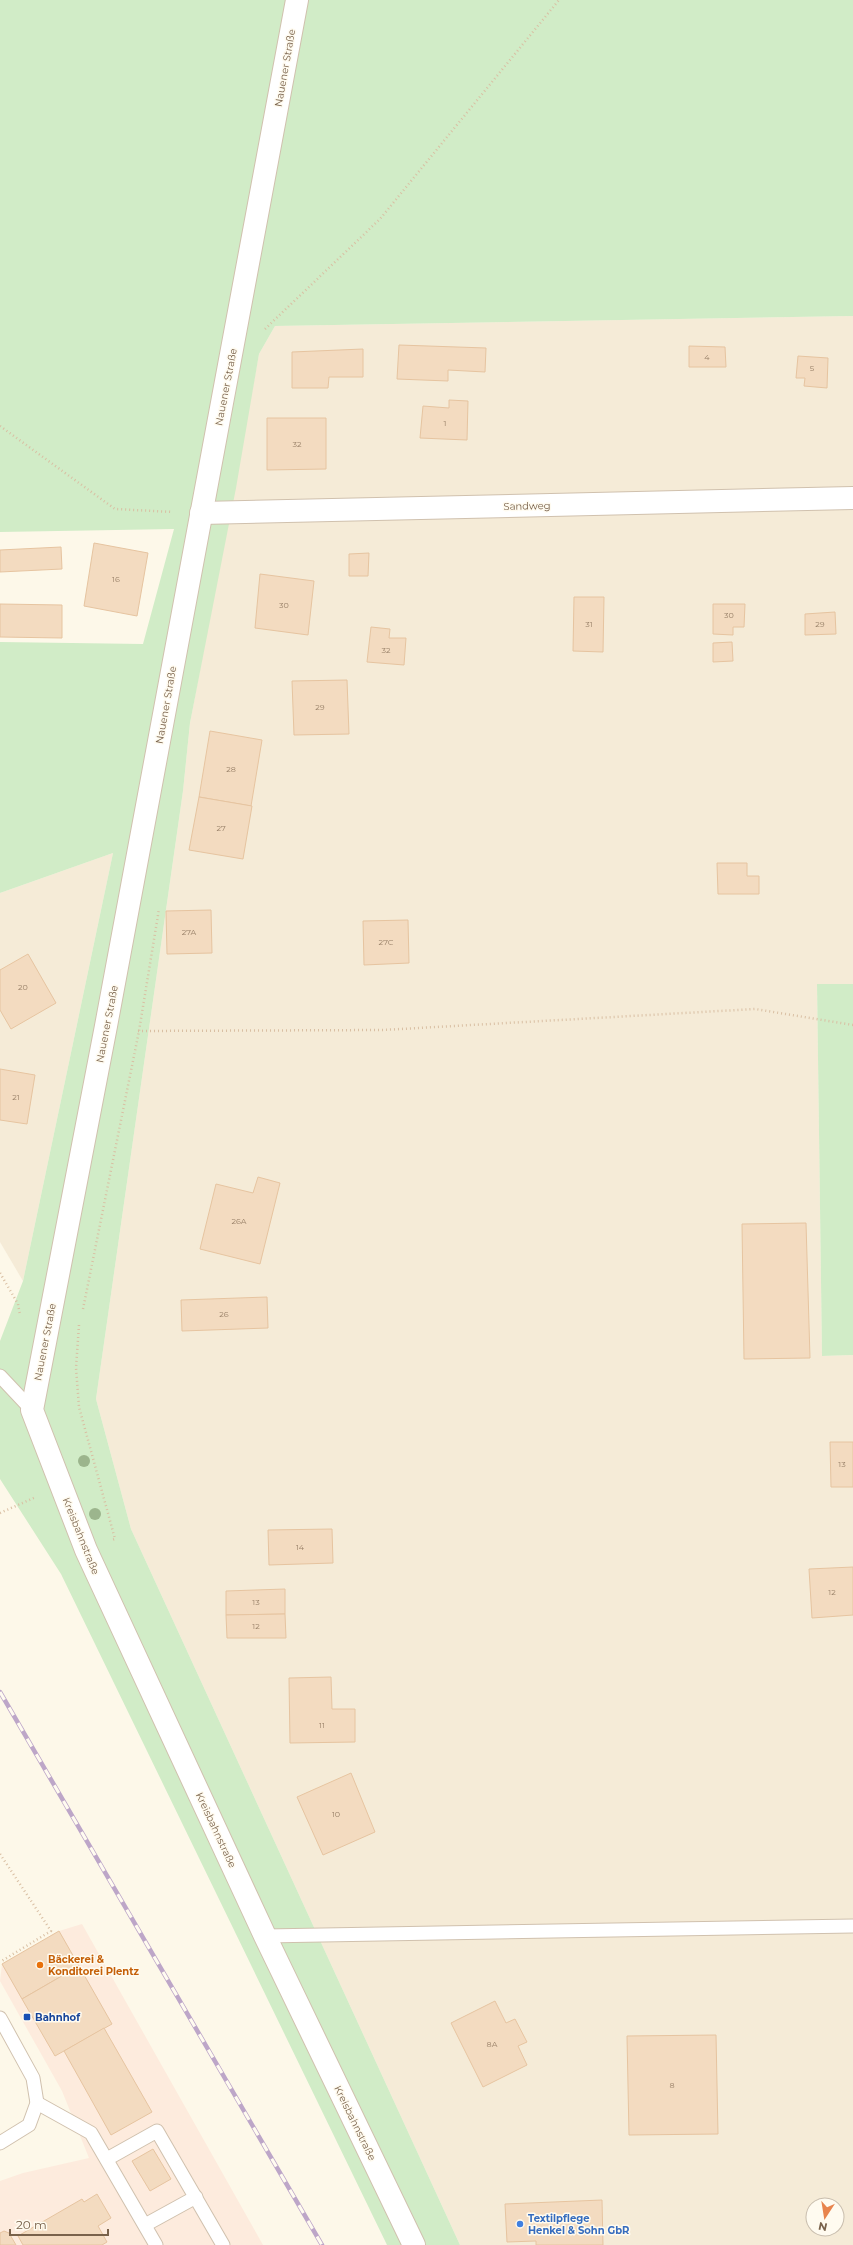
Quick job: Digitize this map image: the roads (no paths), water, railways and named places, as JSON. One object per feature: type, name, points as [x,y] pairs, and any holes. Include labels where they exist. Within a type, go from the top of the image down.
[{"type":"street","name":"Nauener Straße","points":[[32,1410],[106,1026],[201,513],[240,317],[297,0]]},
{"type":"street","name":"Sandweg","points":[[201,513],[853,498]]},
{"type":"street","name":"Kreisbahnstraße","points":[[32,1410],[86,1550],[265,1936],[414,2245]]},
{"type":"lane","points":[[0,1376],[32,1410]]},
{"type":"lane","points":[[265,1936],[853,1926]]},
{"type":"lane","points":[[0,2018],[33,2078],[37,2103],[29,2125],[0,2143]]},
{"type":"lane","points":[[37,2103],[91,2133],[156,2245]]},
{"type":"lane","points":[[107,2159],[157,2131],[223,2245]]},
{"type":"lane","points":[[144,2225],[196,2197]]},
{"type":"railway","points":[[0,1692],[322,2245]]},
{"type":"place","name":"Bäckerei & Konditorei Plentz","points":[[40,1965]]},
{"type":"place","name":"Bahnhof","points":[[27,2017]]},
{"type":"place","name":"Textilpflege Henkel & Sohn GbR","points":[[520,2224]]}]
